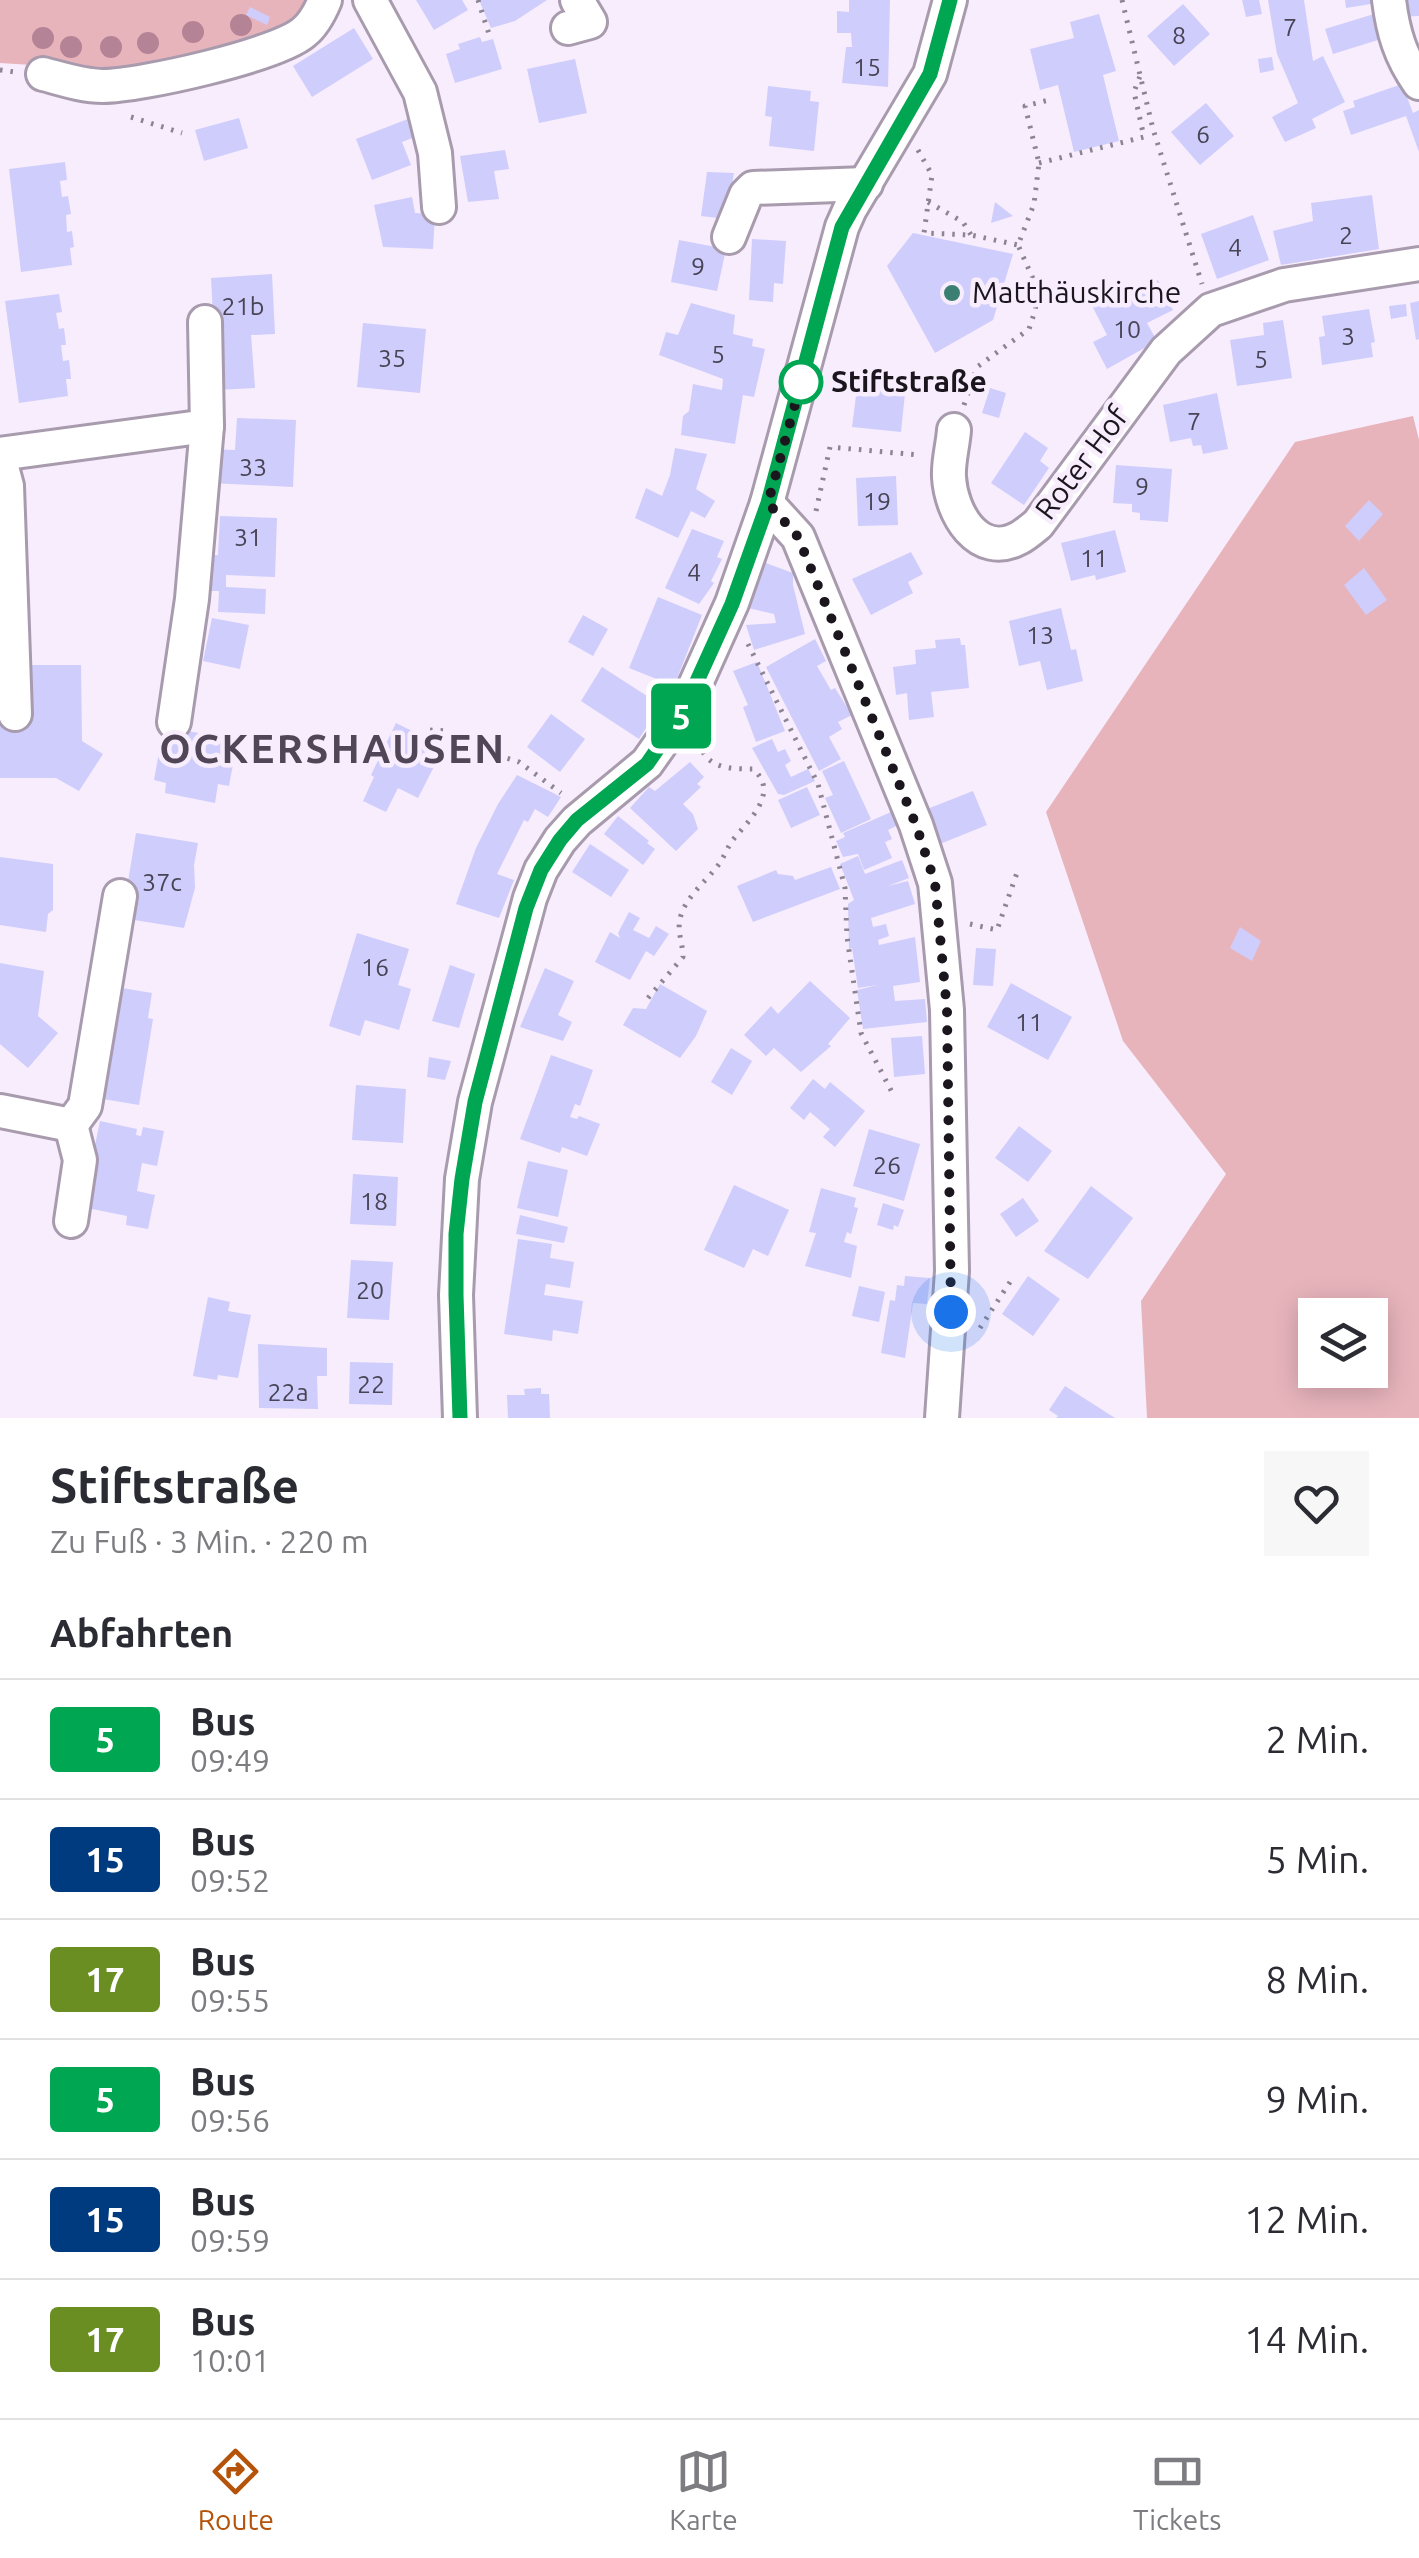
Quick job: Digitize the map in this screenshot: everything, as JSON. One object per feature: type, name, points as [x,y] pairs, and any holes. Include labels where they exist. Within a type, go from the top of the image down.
[{"type":"street","points":[[43,74],[104,86],[232,62],[303,34],[320,14],[325,0]]},
{"type":"street","points":[[370,0],[420,92],[435,153],[438,207]]},
{"type":"street","points":[[460,1418],[456,1280],[462,1179],[475,1102],[526,908],[541,870],[560,840],[577,820],[647,764],[683,712],[732,604],[768,503],[835,250],[850,209],[930,74],[950,0]]},
{"type":"street","points":[[1389,0],[1404,62],[1419,83]]},
{"type":"street","points":[[728,237],[746,195],[753,188],[866,184]]},
{"type":"street","name":"Roter Hof","points":[[957,429],[949,478],[967,530],[988,543],[1016,540],[1038,524],[1166,351],[1211,310],[1284,285],[1419,264]]},
{"type":"street","points":[[174,722],[192,599],[207,426],[205,322]]},
{"type":"street","points":[[15,714],[7,486],[0,457],[207,426]]},
{"type":"street","points":[[768,503],[798,537],[916,825],[935,883],[947,1010],[952,1271],[942,1418]]},
{"type":"street","points":[[71,1125],[85,1106],[120,896]]},
{"type":"street","points":[[0,1111],[71,1125]]},
{"type":"street","points":[[71,1125],[80,1160],[71,1221]]},
{"type":"path","points":[[478,0],[489,34]]},
{"type":"path","points":[[1122,0],[1180,223],[1211,310]]},
{"type":"path","points":[[1039,163],[1144,137],[1134,92],[1141,73]]},
{"type":"path","points":[[824,484],[830,448],[957,429],[976,367],[1029,328],[1038,290],[1018,246],[1034,204],[1039,163],[1025,106],[1048,100]]},
{"type":"path","points":[[913,140],[932,175],[924,233],[970,235],[1018,246]]},
{"type":"path","points":[[928,202],[963,222],[970,235]]},
{"type":"path","points":[[732,604],[751,651],[818,784],[845,888],[846,937],[861,1033],[894,1096]]},
{"type":"path","points":[[430,730],[447,731],[470,746],[519,762],[552,787]]},
{"type":"path","points":[[648,998],[661,979],[680,964],[684,951],[680,918],[687,904],[754,818],[762,798],[764,783],[760,774],[754,769],[726,769],[713,762],[701,750],[700,736]]},
{"type":"path","points":[[997,930],[1019,868]]},
{"type":"shaded area","points":[[0,0],[315,0],[298,28],[108,81],[47,66],[0,63]]},
{"type":"shaded area","points":[[1413,416],[1419,440],[1419,1418],[1147,1418],[1141,1301],[1226,1174],[1123,1041],[1046,812],[1295,442]]},
{"type":"building","points":[[416,0],[462,0],[468,10],[434,30]]},
{"type":"building","points":[[479,0],[547,0],[515,21],[491,28]]},
{"type":"building","points":[[849,0],[890,0],[888,87],[842,83],[846,47],[852,47],[851,33],[837,33],[837,11],[849,12]]},
{"type":"building","points":[[1242,0],[1259,0],[1262,14],[1246,17]]},
{"type":"building","points":[[1268,0],[1304,0],[1313,61],[1323,56],[1345,102],[1312,119],[1316,128],[1285,142],[1272,117],[1298,103],[1277,54]]},
{"type":"building","points":[[1345,0],[1383,0],[1383,2],[1346,8]]},
{"type":"building","points":[[1395,0],[1419,0],[1419,16],[1397,17]]},
{"type":"building","points":[[1183,4],[1210,34],[1174,66],[1147,36]]},
{"type":"building","points":[[250,7],[270,17],[267,25],[246,15]]},
{"type":"building","points":[[1099,14],[1116,71],[1103,75],[1119,141],[1074,152],[1058,85],[1040,90],[1030,49],[1074,38],[1070,22]]},
{"type":"building","points":[[1374,14],[1381,39],[1333,54],[1325,29]]},
{"type":"building","points":[[354,28],[373,59],[312,97],[293,66]]},
{"type":"building","points":[[480,37],[482,42],[493,39],[502,69],[455,83],[446,54],[460,49],[458,44]]},
{"type":"building","points":[[1272,57],[1274,70],[1260,73],[1258,59]]},
{"type":"building","points":[[575,59],[587,113],[539,123],[527,69]]},
{"type":"building","points":[[1402,84],[1413,113],[1419,110],[1419,152],[1406,116],[1351,135],[1343,111],[1355,107],[1353,101]]},
{"type":"building","points":[[768,86],[811,91],[810,101],[819,102],[814,151],[769,146],[772,117],[765,116]]},
{"type":"building","points":[[1206,103],[1234,136],[1200,165],[1171,132]]},
{"type":"building","points":[[413,117],[420,135],[402,142],[411,165],[372,180],[356,139]]},
{"type":"building","points":[[239,118],[248,148],[204,161],[195,130]]},
{"type":"building","points":[[505,150],[509,169],[494,171],[499,199],[468,202],[460,156]]},
{"type":"building","points":[[65,162],[67,180],[60,181],[62,197],[68,196],[71,214],[66,215],[67,232],[72,231],[74,247],[70,248],[72,265],[21,272],[9,169]]},
{"type":"building","points":[[707,172],[734,173],[726,219],[701,216]]},
{"type":"building","points":[[1372,195],[1379,249],[1281,265],[1273,231],[1313,221],[1311,203]]},
{"type":"building","points":[[412,197],[415,213],[435,214],[433,249],[383,247],[374,205]]},
{"type":"building","points":[[995,202],[1013,216],[991,223]]},
{"type":"building","points":[[1253,215],[1269,260],[1217,279],[1201,234]]},
{"type":"building","name":"Matthäuskirche","points":[[913,233],[1013,254],[993,320],[935,353],[887,266]]},
{"type":"building","points":[[752,239],[786,241],[783,284],[774,283],[773,302],[749,300]]},
{"type":"building","points":[[679,240],[726,249],[717,291],[671,282]]},
{"type":"building","points":[[272,274],[275,334],[251,335],[255,388],[217,390],[211,278]]},
{"type":"building","points":[[1108,280],[1118,301],[1158,280],[1173,310],[1147,323],[1157,341],[1107,369],[1093,342],[1107,335],[1085,292]]},
{"type":"building","points":[[59,294],[62,312],[56,313],[59,329],[64,328],[63,361],[69,360],[68,396],[19,403],[5,301]]},
{"type":"building","points":[[1419,301],[1419,339],[1416,340],[1410,303]]},
{"type":"building","points":[[691,303],[735,315],[733,334],[753,339],[752,346],[765,349],[754,397],[743,395],[735,444],[681,435],[693,384],[722,390],[723,379],[659,355],[666,332],[678,335]]},
{"type":"building","points":[[1406,304],[1407,316],[1391,319],[1389,306]]},
{"type":"building","points":[[1369,309],[1375,342],[1371,343],[1373,357],[1322,365],[1322,316]]},
{"type":"building","points":[[1283,320],[1292,378],[1237,386],[1230,340],[1264,335],[1263,323]]},
{"type":"building","points":[[363,323],[426,329],[420,393],[357,387]]},
{"type":"building","points":[[857,388],[905,393],[901,432],[852,427]]},
{"type":"building","points":[[990,388],[1006,393],[999,418],[982,413]]},
{"type":"building","points":[[1217,393],[1228,449],[1203,454],[1201,445],[1193,446],[1191,438],[1170,442],[1163,405]]},
{"type":"building","points":[[237,418],[296,420],[293,487],[211,483],[212,449],[235,450]]},
{"type":"building","points":[[1025,432],[1048,448],[1040,461],[1049,468],[1024,505],[991,483]]},
{"type":"building","points":[[675,448],[707,454],[696,489],[715,501],[705,518],[691,511],[678,538],[635,518],[646,488],[662,496]]},
{"type":"building","points":[[1116,465],[1172,469],[1168,522],[1140,520],[1140,513],[1132,512],[1132,504],[1113,503]]},
{"type":"building","points":[[896,476],[898,525],[858,526],[856,478]]},
{"type":"building","points":[[1369,500],[1383,514],[1359,541],[1345,526]]},
{"type":"building","points":[[220,516],[277,518],[275,577],[226,575],[226,587],[266,589],[265,614],[218,612],[219,591],[208,591],[209,555],[218,555]]},
{"type":"building","points":[[692,529],[724,541],[717,557],[722,559],[711,581],[714,583],[699,604],[665,588]]},
{"type":"building","points":[[1115,530],[1126,572],[1096,580],[1095,575],[1071,581],[1061,543]]},
{"type":"building","points":[[911,552],[923,574],[908,582],[913,593],[871,615],[852,579]]},
{"type":"building","points":[[763,562],[793,573],[805,634],[754,650],[746,625],[776,623],[774,614],[748,608]]},
{"type":"building","points":[[1364,568],[1387,600],[1366,615],[1344,585]]},
{"type":"building","points":[[658,597],[702,615],[674,686],[629,668]]},
{"type":"building","points":[[1061,608],[1083,681],[1047,690],[1040,661],[1019,666],[1009,621]]},
{"type":"building","points":[[583,615],[608,629],[593,656],[568,642]]},
{"type":"building","points":[[212,618],[249,625],[240,669],[203,661]]},
{"type":"building","points":[[960,638],[961,645],[965,645],[969,688],[931,692],[934,717],[909,720],[907,693],[896,695],[893,667],[916,664],[915,650],[936,648],[935,640]]},
{"type":"building","points":[[815,639],[826,661],[817,666],[852,715],[838,722],[842,729],[829,737],[841,759],[819,771],[766,667]]},
{"type":"building","points":[[757,662],[785,731],[756,742],[743,707],[748,705],[733,671]]},
{"type":"building","points":[[28,665],[81,665],[82,741],[103,754],[79,791],[56,778],[0,778],[0,724],[28,723]]},
{"type":"building","points":[[602,667],[661,705],[639,739],[581,701]]},
{"type":"building","points":[[551,714],[585,739],[560,772],[527,747]]},
{"type":"building","points":[[396,723],[444,747],[418,798],[398,788],[386,812],[363,801]]},
{"type":"building","points":[[176,729],[227,738],[224,757],[234,759],[229,786],[218,784],[215,803],[165,793],[166,783],[154,780],[162,736],[175,738]]},
{"type":"building","points":[[772,739],[778,752],[785,749],[791,761],[785,765],[791,777],[808,769],[815,781],[778,794],[752,748]]},
{"type":"building","points":[[844,761],[871,819],[841,833],[825,798],[833,795],[822,771]]},
{"type":"building","points":[[690,762],[704,777],[697,784],[701,787],[683,804],[693,814],[698,829],[676,851],[630,808],[649,787],[655,791]]},
{"type":"building","points":[[517,775],[561,797],[548,817],[535,809],[528,822],[524,820],[497,874],[514,880],[499,918],[456,904],[476,848]]},
{"type":"building","points":[[807,787],[820,815],[791,828],[778,800]]},
{"type":"building","points":[[973,791],[987,825],[930,848],[917,813]]},
{"type":"building","points":[[891,812],[898,825],[888,830],[892,839],[885,842],[892,858],[864,870],[858,854],[843,857],[836,841],[845,837],[843,833]]},
{"type":"building","points":[[618,816],[655,849],[643,865],[604,834]]},
{"type":"building","points":[[136,833],[198,843],[195,888],[184,928],[122,918]]},
{"type":"building","points":[[590,844],[629,870],[611,897],[572,872]]},
{"type":"building","points":[[858,856],[865,874],[902,860],[909,878],[888,886],[908,881],[915,904],[871,918],[873,927],[886,924],[889,936],[878,940],[879,945],[915,937],[920,982],[893,986],[895,1001],[925,999],[927,1022],[863,1029],[857,990],[877,985],[858,988],[852,948],[849,949],[848,904],[854,900],[840,864]]},
{"type":"building","points":[[0,857],[53,864],[53,910],[48,914],[46,932],[0,925]]},
{"type":"building","points":[[831,867],[840,889],[753,922],[737,886],[776,870],[795,880]]},
{"type":"building","points":[[629,912],[640,918],[633,930],[649,938],[656,926],[669,934],[654,956],[646,951],[630,980],[595,962],[610,932],[620,938],[618,933]]},
{"type":"building","points":[[1240,927],[1261,941],[1252,961],[1230,948]]},
{"type":"building","points":[[357,933],[409,949],[398,985],[411,989],[399,1030],[365,1020],[360,1036],[329,1026]]},
{"type":"building","points":[[976,948],[996,949],[993,986],[973,985]]},
{"type":"building","points":[[0,963],[44,971],[38,1016],[58,1033],[28,1068],[0,1044]]},
{"type":"building","points":[[450,965],[475,974],[459,1028],[432,1021]]},
{"type":"building","points":[[545,968],[574,981],[558,1015],[572,1022],[563,1041],[520,1027]]},
{"type":"building","points":[[810,981],[850,1018],[828,1044],[831,1046],[801,1072],[774,1048],[766,1056],[744,1035],[771,1006],[778,1014]]},
{"type":"building","points":[[1011,983],[1072,1017],[1048,1060],[987,1027]]},
{"type":"building","points":[[660,984],[707,1011],[680,1058],[623,1025],[633,1008],[646,1009]]},
{"type":"building","points":[[116,987],[152,993],[148,1018],[153,1019],[139,1105],[97,1098]]},
{"type":"building","points":[[922,1036],[925,1074],[894,1077],[891,1038]]},
{"type":"building","points":[[731,1048],[752,1061],[732,1095],[711,1082]]},
{"type":"building","points":[[551,1055],[593,1070],[580,1106],[575,1104],[570,1117],[579,1116],[600,1124],[587,1156],[562,1147],[560,1153],[520,1139]]},
{"type":"building","points":[[429,1057],[451,1061],[445,1080],[427,1077]]},
{"type":"building","points":[[813,1079],[825,1089],[830,1082],[865,1111],[835,1147],[823,1137],[830,1129],[810,1112],[804,1120],[790,1108]]},
{"type":"building","points":[[356,1085],[406,1089],[403,1143],[352,1140]]},
{"type":"building","points":[[100,1121],[137,1129],[136,1135],[141,1136],[143,1127],[164,1131],[157,1166],[142,1163],[137,1191],[155,1195],[148,1229],[126,1225],[127,1216],[82,1207]]},
{"type":"building","points":[[1019,1126],[1052,1151],[1028,1182],[995,1158]]},
{"type":"building","points":[[869,1129],[920,1144],[904,1201],[853,1186]]},
{"type":"building","points":[[528,1161],[568,1170],[558,1217],[517,1208]]},
{"type":"building","points":[[353,1174],[398,1177],[396,1226],[350,1224]]},
{"type":"building","points":[[734,1185],[789,1210],[768,1256],[753,1249],[744,1268],[704,1250]]},
{"type":"building","points":[[1091,1186],[1133,1218],[1088,1279],[1044,1251]]},
{"type":"building","points":[[821,1188],[856,1198],[854,1207],[858,1208],[851,1234],[847,1232],[844,1242],[857,1246],[851,1278],[805,1266],[816,1233],[809,1232]]},
{"type":"building","points":[[1023,1198],[1039,1221],[1016,1237],[1000,1214]]},
{"type":"building","points":[[883,1203],[904,1210],[893,1230],[877,1225]]},
{"type":"building","points":[[520,1215],[568,1227],[564,1243],[516,1234]]},
{"type":"building","points":[[518,1239],[552,1244],[550,1258],[574,1262],[570,1288],[546,1284],[544,1295],[583,1301],[578,1334],[553,1330],[552,1341],[504,1334]]},
{"type":"building","points":[[351,1260],[393,1262],[389,1320],[347,1318]]},
{"type":"building","points":[[905,1276],[930,1278],[927,1304],[913,1303],[905,1358],[881,1353],[890,1300],[895,1301],[897,1285],[904,1286]]},
{"type":"building","points":[[1028,1276],[1060,1299],[1033,1336],[1002,1314]]},
{"type":"building","points":[[859,1286],[885,1292],[879,1322],[852,1316]]},
{"type":"building","points":[[208,1297],[230,1302],[228,1311],[251,1315],[238,1378],[193,1376]]},
{"type":"building","points":[[258,1344],[327,1348],[327,1376],[317,1376],[318,1409],[259,1408]]},
{"type":"building","points":[[350,1362],[393,1363],[392,1405],[349,1404]]},
{"type":"building","points":[[1065,1386],[1115,1418],[1056,1418],[1049,1410]]},
{"type":"building","points":[[541,1388],[541,1394],[549,1394],[550,1418],[508,1418],[507,1395],[525,1395],[524,1389]]},
{"type":"bus line","name":"5","points":[[460,1418],[456,1234],[462,1179],[475,1102],[526,908],[541,870],[560,840],[577,820],[647,764],[683,712],[732,604],[768,503],[842,227],[930,74],[950,0]]},
{"type":"place","name":"Matthäuskirche","points":[[952,293]]},
{"type":"place","name":"Stiftstraße","points":[[801,382]]},
{"type":"district","name":"OCKERSHAUSEN","points":[[333,749]]},
{"type":"route","points":[[801,382],[805,368],[768,503],[798,537],[848,653],[935,883],[947,1010],[951,1312]]}]
